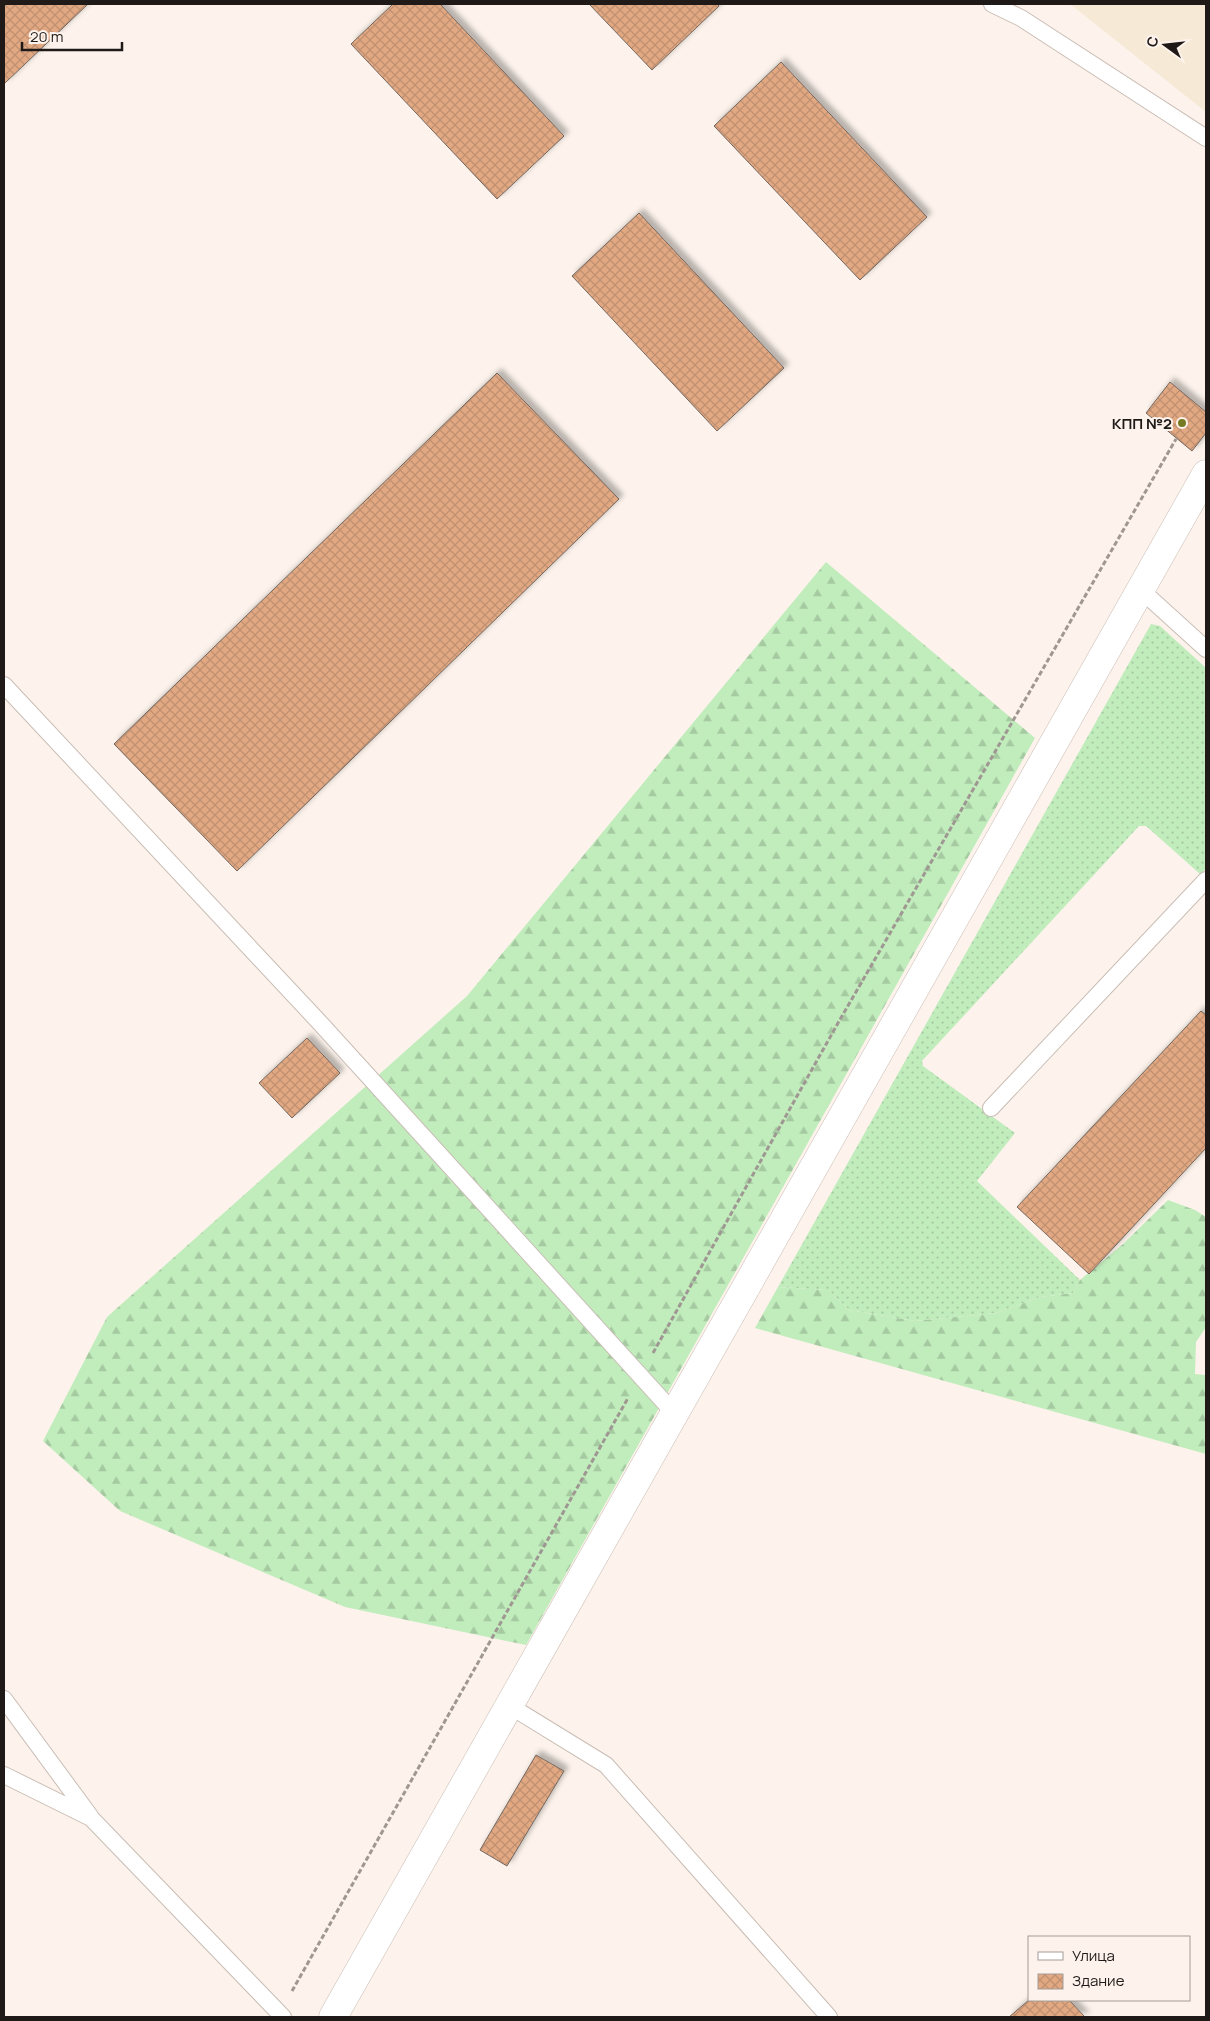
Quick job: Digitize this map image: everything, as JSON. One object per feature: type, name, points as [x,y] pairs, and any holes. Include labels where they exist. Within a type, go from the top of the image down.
[{"type":"street","points":[[333,2017],[1206,474]]},
{"type":"lane","points":[[992,4],[1021,18],[1206,138]]},
{"type":"lane","points":[[1141,590],[1206,649]]},
{"type":"lane","points":[[4,685],[327,1031],[675,1414]]},
{"type":"lane","points":[[991,1108],[1206,880]]},
{"type":"lane","points":[[4,1699],[91,1818],[281,2015]]},
{"type":"lane","points":[[510,1706],[606,1765],[830,2017]]},
{"type":"lane","points":[[4,1775],[91,1818]]},
{"type":"path","points":[[281,2015],[838,1023],[1176,439]]},
{"type":"shaded area","points":[[1070,4],[1206,4],[1206,112]]},
{"type":"green space","points":[[826,562],[1035,738],[526,1645],[345,1607],[120,1511],[43,1441],[107,1317],[467,996]]},
{"type":"green space","points":[[1151,624],[1160,626],[1206,668],[1206,869],[1200,874],[1146,826],[1139,826],[922,1061],[923,1066],[1015,1133],[977,1181],[1080,1280],[1073,1293],[1040,1297],[996,1313],[915,1321],[849,1310],[828,1290],[778,1287]]},
{"type":"green space","points":[[1168,1200],[1195,1210],[1206,1217],[1206,1327],[1196,1342],[1195,1374],[1206,1375],[1206,1454],[755,1328],[778,1287],[828,1290],[849,1310],[915,1321],[996,1313],[1040,1297],[1073,1293],[1080,1280],[1123,1244]]},
{"type":"building","points":[[4,4],[88,4],[4,84]]},
{"type":"building","points":[[393,4],[440,4],[564,136],[497,199],[351,44]]},
{"type":"building","points":[[589,4],[717,4],[719,6],[652,70]]},
{"type":"building","points":[[781,62],[927,217],[860,280],[714,126]]},
{"type":"building","points":[[639,213],[784,368],[717,431],[572,276]]},
{"type":"building","points":[[497,373],[619,499],[237,871],[114,744]]},
{"type":"building","name":"КПП №2","points":[[1170,382],[1206,412],[1206,433],[1192,451],[1146,413]]},
{"type":"building","points":[[1201,1011],[1206,1015],[1206,1148],[1089,1274],[1017,1207]]},
{"type":"building","points":[[307,1038],[340,1073],[292,1118],[259,1083]]},
{"type":"building","points":[[536,1755],[564,1771],[507,1866],[480,1850]]},
{"type":"building","points":[[1028,2001],[1070,2001],[1085,2017],[1009,2017]]},
{"type":"place","name":"КПП №2","points":[[1182,423]]}]
